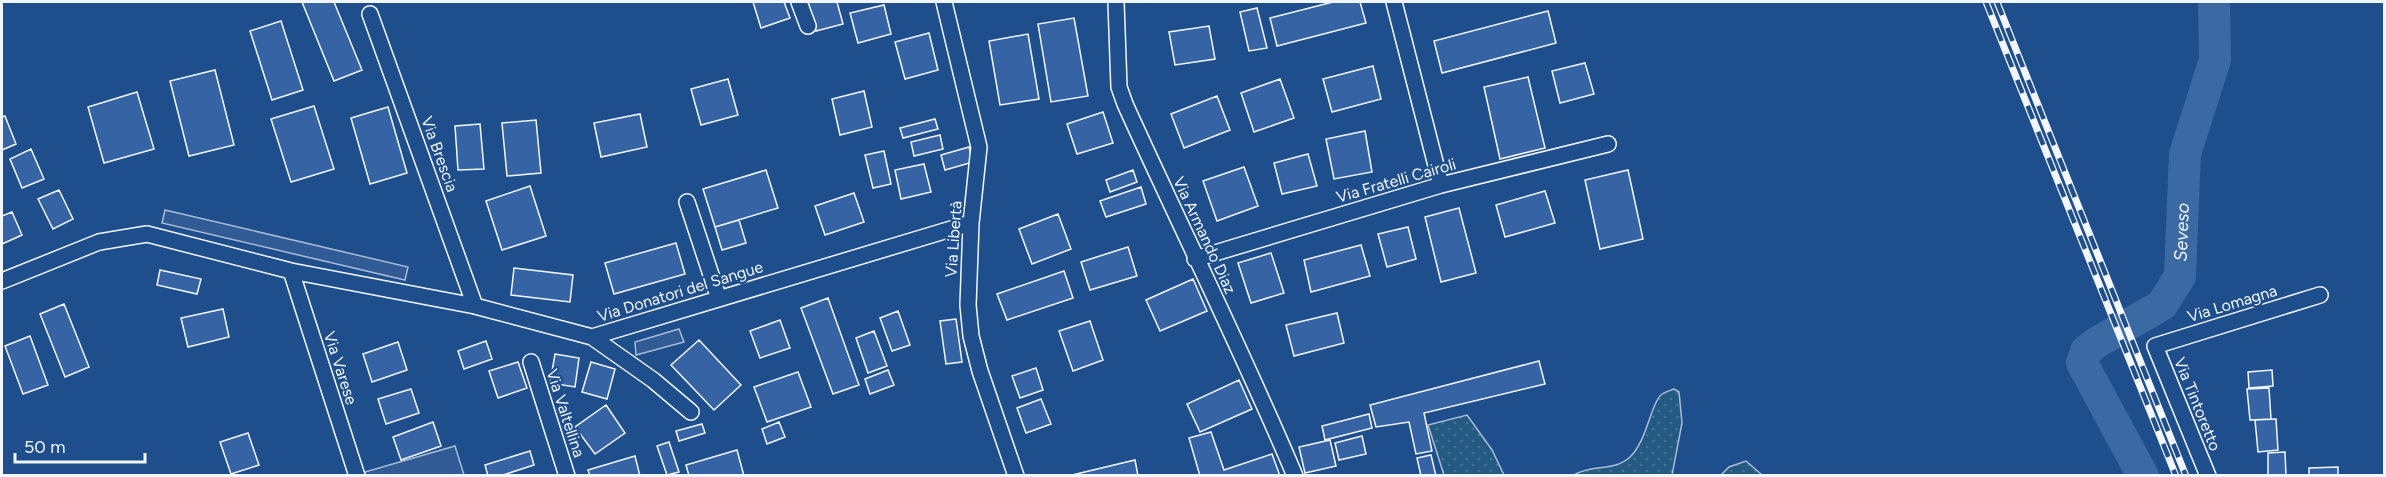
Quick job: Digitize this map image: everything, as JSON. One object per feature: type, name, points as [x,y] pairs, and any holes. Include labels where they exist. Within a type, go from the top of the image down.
[{"type":"street","points":[[799,2],[808,26]]},
{"type":"street","name":"Via Libertà","points":[[944,2],[979,147],[971,223],[968,305],[971,336],[980,371],[1016,476]]},
{"type":"street","name":"Via Armando Diaz","points":[[1116,2],[1119,87],[1195,259],[1264,402],[1295,476]]},
{"type":"street","points":[[1394,2],[1441,185]]},
{"type":"street","name":"Via Brescia","points":[[370,14],[475,306]]},
{"type":"street","name":"Via Fratelli Cairoli","points":[[1195,259],[1441,185],[1608,144]]},
{"type":"street","points":[[687,202],[719,299]]},
{"type":"street","name":"Via Donatori del Sangue","points":[[2,281],[99,242],[147,234],[291,271],[475,306],[592,337],[971,223]]},
{"type":"street","name":"Via Varese","points":[[291,271],[357,476]]},
{"type":"street","name":"Via Lomagna","points":[[2155,346],[2320,295]]},
{"type":"street","points":[[592,337],[653,380],[691,412]]},
{"type":"street","name":"Via Tintoretto","points":[[2155,346],[2208,476]]},
{"type":"street","name":"Via Valtellina","points":[[531,362],[567,476]]},
{"type":"shaded area","points":[[165,210],[408,267],[405,280],[162,223]]},
{"type":"shaded area","points":[[679,329],[684,342],[636,355],[635,342]]},
{"type":"shaded area","points":[[1674,389],[1679,392],[1682,423],[1672,475],[1574,475],[1617,465],[1630,457],[1641,442],[1657,399]]},
{"type":"shaded area","points":[[1467,415],[1492,450],[1504,475],[1444,475],[1428,425]]},
{"type":"shaded area","points":[[455,446],[464,475],[366,476],[365,472]]},
{"type":"shaded area","points":[[1746,461],[1762,475],[1721,475],[1729,467]]},
{"type":"building","points":[[302,2],[334,2],[362,70],[334,81]]},
{"type":"building","points":[[753,2],[784,2],[790,18],[761,28]]},
{"type":"building","points":[[808,2],[837,2],[843,24],[816,31]]},
{"type":"building","points":[[1333,2],[1360,2],[1366,23],[1277,46],[1270,18]]},
{"type":"building","points":[[884,5],[891,34],[858,43],[850,13]]},
{"type":"building","points":[[1257,8],[1267,48],[1249,51],[1240,12]]},
{"type":"building","points":[[1548,11],[1556,43],[1442,73],[1434,41]]},
{"type":"building","points":[[1074,18],[1088,96],[1051,102],[1038,24]]},
{"type":"building","points":[[281,21],[303,90],[272,100],[250,31]]},
{"type":"building","points":[[1209,26],[1215,59],[1175,65],[1169,32]]},
{"type":"building","points":[[929,33],[938,70],[905,79],[895,42]]},
{"type":"building","points":[[1028,34],[1039,99],[1000,105],[989,41]]},
{"type":"building","points":[[1585,63],[1594,94],[1560,103],[1552,71]]},
{"type":"building","points":[[1373,66],[1381,99],[1332,112],[1323,79]]},
{"type":"building","points":[[215,70],[234,145],[189,156],[170,81]]},
{"type":"building","points":[[1528,77],[1545,148],[1500,159],[1484,87]]},
{"type":"building","points":[[728,79],[738,115],[701,125],[691,89]]},
{"type":"building","points":[[1280,79],[1294,118],[1254,132],[1241,93]]},
{"type":"building","points":[[864,91],[872,127],[840,135],[832,99]]},
{"type":"building","points":[[137,92],[154,149],[104,163],[88,107]]},
{"type":"building","points":[[1217,96],[1230,130],[1184,148],[1171,114]]},
{"type":"building","points":[[314,106],[334,169],[291,182],[271,119]]},
{"type":"building","points":[[388,107],[407,173],[370,184],[351,118]]},
{"type":"building","points":[[1103,112],[1113,143],[1077,154],[1067,124]]},
{"type":"building","points":[[640,114],[647,147],[601,157],[594,123]]},
{"type":"building","points":[[5,116],[16,144],[2,150],[2,117]]},
{"type":"building","points":[[935,119],[938,129],[903,138],[900,128]]},
{"type":"building","points":[[536,120],[541,173],[507,176],[502,123]]},
{"type":"building","points":[[480,124],[484,169],[458,170],[455,126]]},
{"type":"building","points":[[1365,131],[1372,172],[1334,179],[1326,139]]},
{"type":"building","points":[[940,135],[943,149],[914,156],[911,142]]},
{"type":"building","points":[[969,147],[973,162],[945,170],[941,155]]},
{"type":"building","points":[[31,149],[44,179],[22,188],[10,159]]},
{"type":"building","points":[[884,151],[891,184],[873,188],[865,155]]},
{"type":"building","points":[[1308,154],[1317,186],[1282,194],[1274,163]]},
{"type":"building","points":[[924,164],[931,192],[901,199],[895,170]]},
{"type":"building","points":[[1244,167],[1258,206],[1217,221],[1203,181]]},
{"type":"building","points":[[766,170],[778,208],[715,227],[703,189]]},
{"type":"building","points":[[1133,170],[1137,182],[1110,192],[1106,180]]},
{"type":"building","points":[[1628,170],[1643,239],[1600,249],[1585,180]]},
{"type":"building","points":[[530,186],[546,236],[502,250],[486,201]]},
{"type":"building","points":[[1141,187],[1146,204],[1106,217],[1100,201]]},
{"type":"building","points":[[59,190],[73,219],[53,229],[38,199]]},
{"type":"building","points":[[1545,191],[1555,223],[1505,237],[1496,205]]},
{"type":"building","points":[[854,193],[864,222],[825,235],[815,206]]},
{"type":"building","points":[[1459,208],[1476,273],[1441,282],[1425,217]]},
{"type":"building","points":[[12,212],[22,235],[2,244],[2,216]]},
{"type":"building","points":[[1058,214],[1071,249],[1032,264],[1019,229]]},
{"type":"building","points":[[739,220],[746,243],[722,250],[715,227]]},
{"type":"building","points":[[1408,227],[1416,259],[1387,267],[1378,234]]},
{"type":"building","points":[[676,243],[685,274],[614,294],[605,263]]},
{"type":"building","points":[[1361,245],[1370,276],[1311,292],[1304,260]]},
{"type":"building","points":[[1128,247],[1137,276],[1090,290],[1081,262]]},
{"type":"building","points":[[1271,253],[1284,293],[1251,303],[1238,263]]},
{"type":"building","points":[[514,268],[573,275],[570,302],[511,295]]},
{"type":"building","points":[[160,270],[201,279],[197,294],[157,285]]},
{"type":"building","points":[[1064,271],[1073,298],[1007,320],[997,294]]},
{"type":"building","points":[[1193,279],[1207,311],[1160,331],[1146,300]]},
{"type":"building","points":[[828,298],[859,385],[833,394],[801,308]]},
{"type":"building","points":[[64,304],[89,367],[65,377],[40,314]]},
{"type":"building","points":[[223,309],[229,337],[188,347],[181,318]]},
{"type":"building","points":[[898,311],[910,345],[892,351],[880,318]]},
{"type":"building","points":[[1337,313],[1344,343],[1294,356],[1286,325]]},
{"type":"building","points":[[956,319],[962,362],[946,364],[940,321]]},
{"type":"building","points":[[780,320],[790,348],[760,358],[750,331]]},
{"type":"building","points":[[1090,321],[1103,360],[1073,371],[1059,331]]},
{"type":"building","points":[[874,331],[887,366],[868,373],[856,338]]},
{"type":"building","points":[[30,336],[48,385],[23,394],[5,346]]},
{"type":"building","points":[[699,340],[741,385],[714,410],[671,365]]},
{"type":"building","points":[[486,341],[492,359],[464,369],[458,351]]},
{"type":"building","points":[[398,342],[407,370],[372,382],[363,354]]},
{"type":"building","points":[[555,354],[579,358],[575,387],[550,383]]},
{"type":"building","points":[[1539,361],[1545,384],[1424,413],[1432,451],[1416,454],[1409,422],[1376,427],[1370,405]]},
{"type":"building","points":[[518,362],[527,388],[498,398],[489,371]]},
{"type":"building","points":[[591,362],[615,369],[607,399],[582,392]]},
{"type":"building","points":[[1036,368],[1043,390],[1020,398],[1012,376]]},
{"type":"building","points":[[888,370],[894,385],[870,394],[865,379]]},
{"type":"building","points":[[2272,370],[2273,386],[2249,388],[2248,372]]},
{"type":"building","points":[[798,372],[811,407],[767,422],[754,387]]},
{"type":"building","points":[[1239,380],[1252,409],[1200,432],[1187,404]]},
{"type":"building","points":[[2269,388],[2271,419],[2250,420],[2247,389]]},
{"type":"building","points":[[411,389],[419,413],[386,424],[378,399]]},
{"type":"building","points":[[1041,399],[1051,424],[1026,433],[1017,408]]},
{"type":"building","points":[[606,405],[625,433],[595,454],[575,427]]},
{"type":"building","points":[[1369,414],[1372,428],[1325,440],[1322,426]]},
{"type":"building","points":[[2276,419],[2278,450],[2258,452],[2255,420]]},
{"type":"building","points":[[433,422],[441,446],[401,460],[393,437]]},
{"type":"building","points":[[779,422],[785,437],[767,444],[762,429]]},
{"type":"building","points":[[702,424],[705,433],[679,441],[676,431]]},
{"type":"building","points":[[1211,432],[1224,470],[1272,454],[1280,476],[1200,476],[1189,438]]},
{"type":"building","points":[[248,433],[259,465],[231,474],[220,442]]},
{"type":"building","points":[[1362,436],[1366,454],[1339,460],[1335,443]]},
{"type":"building","points":[[1330,440],[1336,466],[1305,473],[1299,447]]},
{"type":"building","points":[[669,442],[679,472],[667,475],[657,446]]},
{"type":"building","points":[[737,450],[744,476],[689,476],[686,465]]},
{"type":"building","points":[[530,451],[534,465],[500,476],[488,476],[485,465]]},
{"type":"building","points":[[2285,452],[2286,476],[2268,476],[2268,453]]},
{"type":"building","points":[[1431,455],[1436,476],[1421,476],[1417,458]]},
{"type":"building","points":[[635,456],[640,476],[590,476],[588,470]]},
{"type":"building","points":[[1135,460],[1138,476],[1068,476]]},
{"type":"building","points":[[2338,467],[2338,476],[2309,476],[2309,468]]},
{"type":"waterway","name":"Seveso","points":[[2143,476],[2082,363],[2086,351],[2096,343],[2162,305],[2180,276],[2185,154],[2215,60],[2214,2]]},
{"type":"railway","points":[[1986,2],[2176,476]]},
{"type":"railway","points":[[1997,2],[2186,476]]}]
